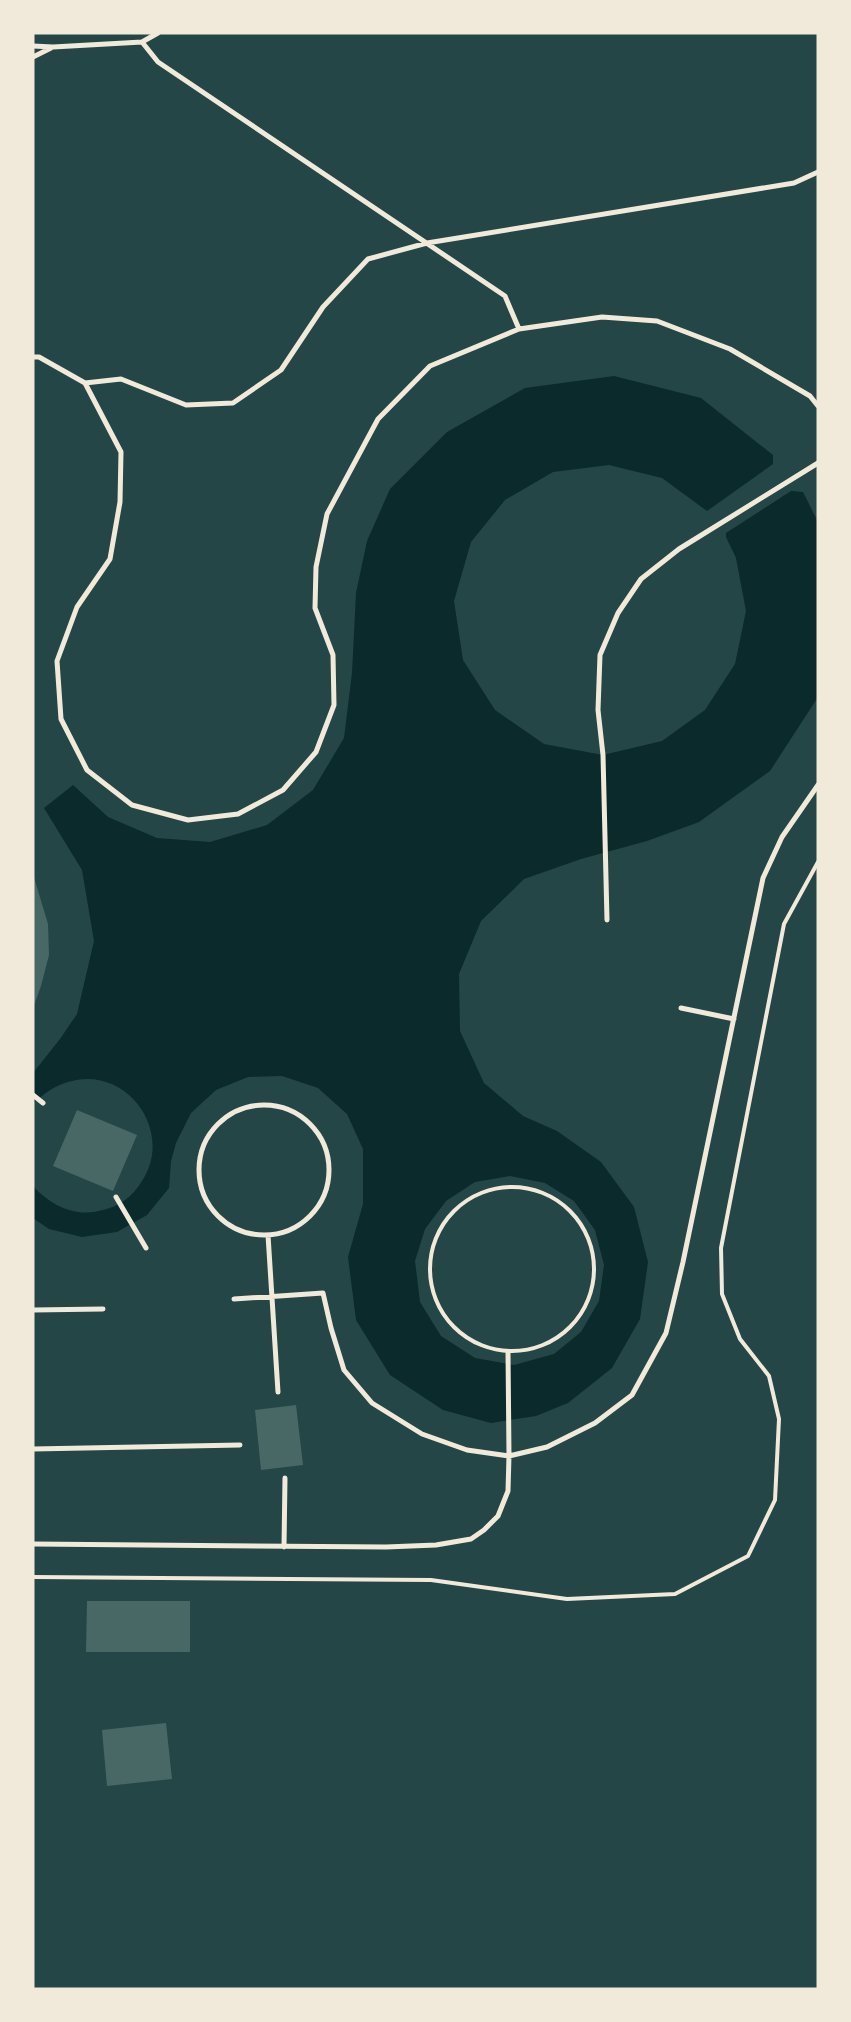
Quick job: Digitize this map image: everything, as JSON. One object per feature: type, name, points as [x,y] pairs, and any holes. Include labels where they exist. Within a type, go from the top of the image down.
[{"type":"street","points":[[33,46],[142,42],[158,33]]},
{"type":"street","points":[[142,42],[158,62],[505,296],[519,329]]},
{"type":"street","points":[[33,57],[53,47]]},
{"type":"street","points":[[85,383],[121,379],[186,405],[233,403],[281,370],[323,307],[368,259],[427,243],[794,183],[818,172]]},
{"type":"street","points":[[33,357],[39,357],[85,383],[121,452],[120,502],[110,559],[77,608],[57,661],[61,719],[87,770],[132,805],[188,820],[238,814],[283,790],[316,752],[334,705],[333,655],[315,608],[316,567],[327,514],[378,419],[430,366],[519,329],[602,317],[657,321],[730,349],[810,396],[818,406]]},
{"type":"street","points":[[607,920],[603,755],[598,710],[600,655],[618,613],[641,579],[679,549],[818,463]]},
{"type":"street","points":[[234,1299],[323,1293],[344,1370],[372,1403],[423,1434],[467,1450],[509,1456],[547,1447],[595,1423],[632,1395],[666,1333],[684,1262],[763,878],[782,837],[818,785]]},
{"type":"street","points":[[681,1008],[734,1019]]},
{"type":"street","points":[[33,1095],[42,1102]]},
{"type":"street","points":[[260,1105],[285,1109],[307,1122],[323,1142],[329,1167],[326,1192],[313,1214],[292,1229],[268,1235],[242,1232],[220,1219],[204,1199],[198,1174],[202,1149],[215,1126],[235,1111],[260,1105]]},
{"type":"street","points":[[118,1199],[146,1248]]},
{"type":"street","points":[[268,1235],[279,1392]]},
{"type":"street","points":[[33,1310],[103,1309]]},
{"type":"street","points":[[33,1544],[284,1547],[436,1545],[471,1539],[498,1516],[508,1491],[508,1352]]},
{"type":"street","points":[[33,1449],[240,1444]]},
{"type":"street","points":[[284,1547],[285,1478]]},
{"type":"path","points":[[33,1577],[431,1580],[567,1599],[675,1594],[748,1556],[775,1500],[779,1419],[769,1376],[740,1339],[722,1294],[721,1248],[784,924],[818,862]]},
{"type":"path","points":[[516,1186],[548,1194],[574,1213],[591,1241],[595,1272],[587,1304],[568,1330],[540,1347],[508,1352],[476,1344],[450,1325],[433,1297],[428,1264],[436,1233],[455,1207],[484,1190],[516,1186]]},
{"type":"shaded area","points":[[33,33],[818,33],[818,1989],[33,1989]]},
{"type":"shaded area","points":[[614,376],[701,398],[773,455],[773,464],[707,511],[662,478],[609,465],[553,472],[505,500],[471,542],[454,601],[463,660],[495,710],[544,744],[603,755],[662,741],[705,710],[735,664],[746,611],[736,558],[726,533],[791,491],[803,492],[818,522],[818,697],[770,771],[699,822],[647,841],[581,859],[524,879],[481,921],[459,974],[460,1031],[484,1083],[523,1116],[557,1131],[601,1162],[634,1207],[648,1262],[640,1319],[612,1368],[568,1403],[536,1416],[491,1423],[443,1410],[390,1375],[356,1320],[348,1257],[363,1204],[363,1149],[347,1114],[318,1088],[282,1076],[248,1077],[216,1090],[191,1113],[176,1143],[171,1161],[169,1188],[147,1215],[117,1232],[82,1237],[49,1229],[33,1218],[33,1186],[56,1204],[74,1211],[93,1212],[120,1203],[130,1196],[142,1181],[151,1162],[153,1142],[148,1123],[139,1106],[126,1092],[109,1083],[89,1079],[58,1086],[33,1104],[33,1073],[77,1014],[94,941],[82,870],[44,808],[73,785],[108,817],[157,838],[210,842],[267,825],[313,790],[344,738],[352,673],[356,593],[367,541],[390,489],[447,432],[525,388]],"holes":[[[510,1176],[545,1183],[574,1201],[595,1230],[604,1265],[599,1301],[581,1332],[554,1354],[514,1365],[475,1358],[441,1336],[420,1302],[415,1261],[425,1229],[446,1201],[475,1182]]]},
{"type":"building","points":[[33,874],[48,924],[49,955],[33,1008]]},
{"type":"building","points":[[77,1110],[137,1135],[113,1191],[53,1166]]},
{"type":"building","points":[[296,1405],[303,1465],[261,1470],[255,1410]]},
{"type":"building","points":[[87,1601],[190,1601],[190,1652],[86,1652]]},
{"type":"building","points":[[166,1723],[172,1779],[107,1786],[102,1730]]}]
